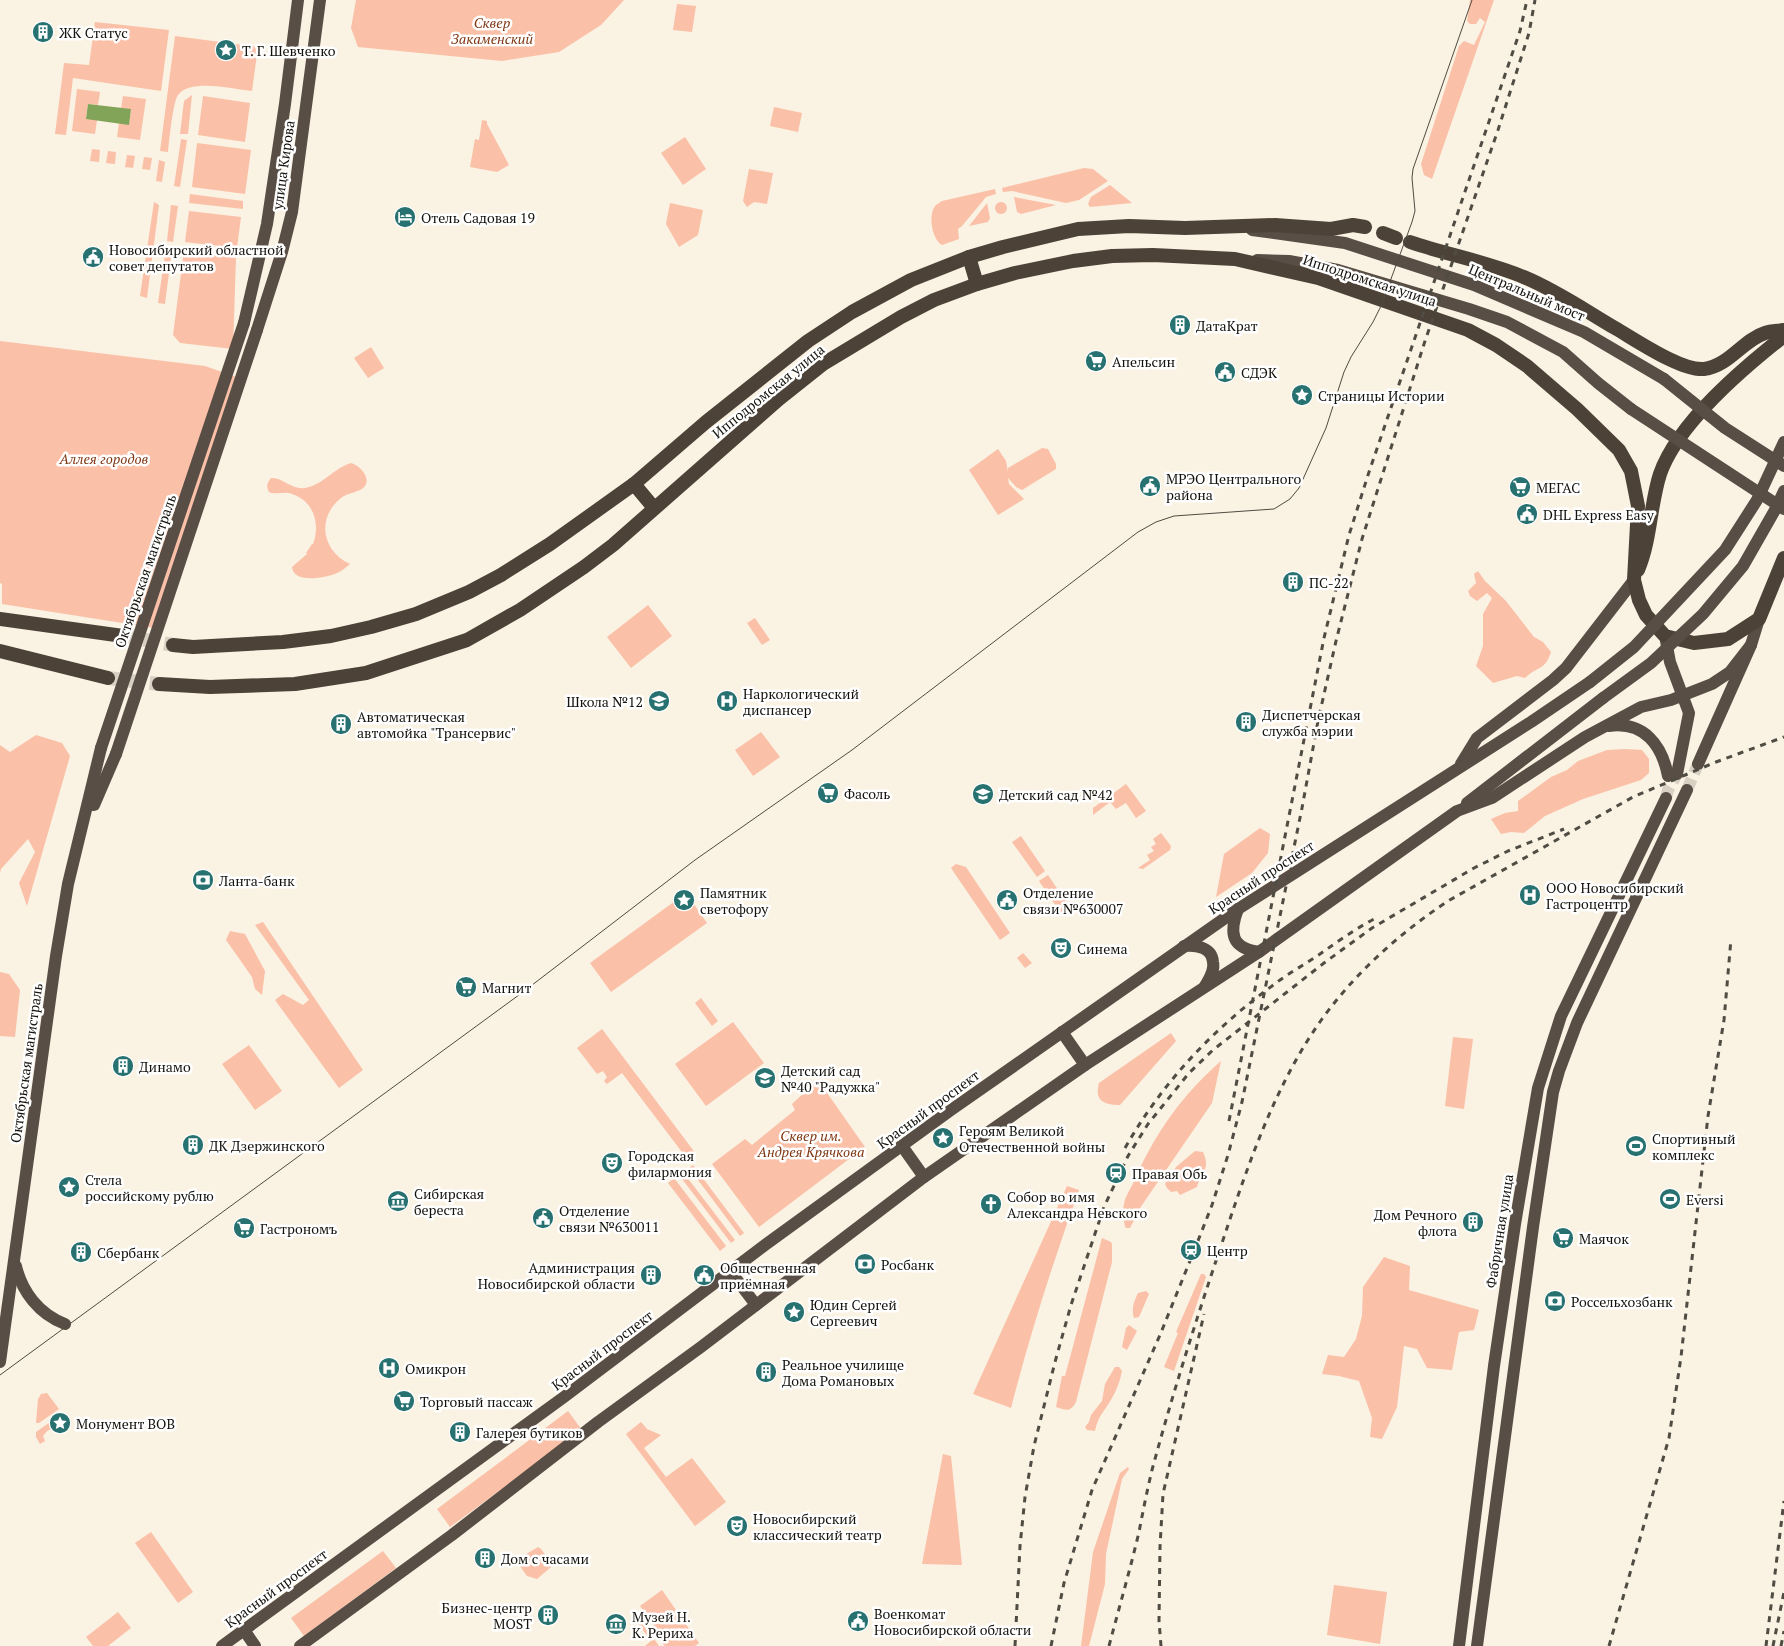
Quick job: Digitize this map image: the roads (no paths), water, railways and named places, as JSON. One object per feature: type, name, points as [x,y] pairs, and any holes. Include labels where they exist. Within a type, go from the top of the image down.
[{"type":"highway","name":"Ипподромская улица","points":[[173,645],[194,647],[283,642],[339,634],[416,614],[461,596],[501,575],[564,534],[634,484],[706,422],[808,341],[852,312],[911,280],[969,257],[1035,238],[1078,229],[1129,226],[1185,228],[1283,225],[1331,229],[1353,225],[1365,227]]},
{"type":"highway","points":[[1410,242],[1526,278],[1562,296],[1638,342],[1692,369],[1705,369],[1718,365],[1765,333],[1784,330]]},
{"type":"highway","name":"Ипподромская улица","points":[[159,684],[210,687],[295,684],[366,672],[467,640],[520,610],[613,545],[779,399],[823,364],[868,336],[926,304],[977,284],[1015,273],[1073,261],[1112,256],[1153,255],[1235,259],[1318,278],[1468,330],[1496,344],[1527,366],[1619,450],[1631,471],[1638,506],[1634,580],[1639,600],[1646,615],[1665,636]]},
{"type":"highway","points":[[969,257],[977,284]]},
{"type":"highway","points":[[1634,580],[1645,554],[1655,494],[1669,452],[1691,424],[1728,384],[1784,336]]},
{"type":"highway","points":[[634,484],[654,508]]},
{"type":"highway","points":[[1665,636],[1694,643],[1728,639],[1759,619],[1784,558]]},
{"type":"highway","points":[[0,619],[123,636]]},
{"type":"highway","points":[[0,651],[108,678]]},
{"type":"main road","name":"улица Кирова","points":[[244,324],[267,224],[298,0]]},
{"type":"main road","name":"улица Кирова","points":[[257,330],[282,252],[292,212],[320,0]]},
{"type":"main road","name":"Центральный мост","points":[[1224,226],[1345,242],[1474,285],[1584,332],[1664,380],[1725,428],[1784,466]]},
{"type":"main road","points":[[1235,259],[1289,261],[1338,270],[1507,322],[1563,352],[1631,409],[1784,509]]},
{"type":"main road","name":"Октябрьская магистраль","points":[[0,1362],[56,956],[68,884],[101,748],[244,324]]},
{"type":"main road","name":"Октябрьская магистраль","points":[[82,830],[116,754],[257,330]]},
{"type":"main road","points":[[1459,767],[1532,722],[1590,682],[1634,646],[1682,598],[1725,550],[1757,500],[1784,442]]},
{"type":"main road","points":[[300,1646],[452,1535],[598,1422],[701,1347],[924,1177],[1085,1065],[1259,952],[1457,810],[1651,663],[1703,614],[1743,566],[1776,510],[1784,492]]},
{"type":"main road","name":"Красный проспект","points":[[222,1646],[564,1397],[902,1146],[1062,1032],[1238,909],[1459,767],[1477,738],[1566,668],[1634,580]]},
{"type":"main road","points":[[1698,764],[1751,645],[1759,619]]},
{"type":"main road","points":[[1604,726],[1621,724],[1631,726],[1648,736],[1657,746],[1672,775],[1689,713],[1667,654],[1665,636]]},
{"type":"main road","points":[[1457,810],[1492,798],[1604,726],[1641,707],[1683,696],[1712,684],[1730,672],[1751,645]]},
{"type":"main road","points":[[1476,1646],[1531,1237],[1559,1070],[1577,1023],[1687,790]]},
{"type":"main road","name":"Фабричная улица","points":[[1459,1646],[1496,1357],[1534,1104],[1561,1016],[1666,798]]},
{"type":"main road","points":[[1238,909],[1233,922],[1232,934],[1238,943],[1247,950],[1259,952]]},
{"type":"main road","points":[[1184,946],[1200,946],[1208,952],[1214,962],[1212,973],[1204,988]]},
{"type":"main road","points":[[1062,1032],[1085,1065]]},
{"type":"main road","points":[[902,1146],[924,1177]]},
{"type":"main road","points":[[14,1257],[19,1280],[28,1297],[55,1321],[65,1324]]},
{"type":"main road","points":[[731,1272],[756,1304]]},
{"type":"main road","points":[[244,1630],[255,1646]]},
{"type":"tunnel","points":[[123,636],[173,645]]},
{"type":"tunnel","points":[[108,678],[159,684]]},
{"type":"tunnel","points":[[1687,790],[1698,764]]},
{"type":"tunnel","points":[[1666,798],[1668,790],[1677,774]]},
{"type":"tram line","points":[[0,1375],[523,992],[695,860],[852,750],[1138,532],[1156,522],[1174,516],[1274,509],[1290,499],[1299,488],[1326,428],[1344,372],[1351,357],[1381,306],[1412,222],[1415,211],[1413,169],[1472,0]]},
{"type":"railway","points":[[1229,1121],[1324,638],[1349,535],[1520,31],[1527,0]]},
{"type":"railway","points":[[1051,1646],[1064,1583],[1092,1490],[1160,1335],[1212,1205],[1228,1155],[1242,1102],[1318,721],[1362,539],[1425,341],[1498,130],[1529,33],[1535,0]]},
{"type":"railway","points":[[1109,1646],[1136,1546],[1150,1478],[1160,1441],[1195,1324],[1234,1209],[1254,1152],[1277,1096],[1322,1019],[1349,985],[1380,954],[1413,926],[1448,901],[1633,797],[1716,762],[1784,737]]},
{"type":"railway","points":[[1015,1646],[1020,1546],[1025,1497],[1034,1446],[1055,1362],[1071,1305],[1104,1207],[1128,1156],[1148,1124],[1189,1073],[1213,1050],[1372,928],[1474,868],[1508,851],[1564,829]]},
{"type":"railway","points":[[1125,1148],[1155,1101],[1209,1039],[1250,1003],[1284,977],[1374,919]]},
{"type":"railway","points":[[1609,1646],[1669,1438],[1681,1357],[1708,1116],[1724,1020],[1731,939]]},
{"type":"railway","points":[[1161,1646],[1159,1621],[1163,1494],[1204,1314]]},
{"type":"railway","points":[[1766,1646],[1784,1501]]},
{"type":"railway","points":[[1773,1646],[1784,1592]]},
{"type":"railway","points":[[1781,1646],[1784,1631]]},
{"type":"place","name":"ЖК Статус","points":[[43,32]]},
{"type":"place","name":"Т. Г. Шевченко","points":[[226,50]]},
{"type":"place","name":"Отель Садовая 19","points":[[405,217]]},
{"type":"place","name":"Новосибирский областной совет депутатов","points":[[93,257]]},
{"type":"place","name":"ДатаКрат","points":[[1180,325]]},
{"type":"place","name":"Апельсин","points":[[1096,361]]},
{"type":"place","name":"СДЭК","points":[[1225,372]]},
{"type":"place","name":"Страницы Истории","points":[[1302,395]]},
{"type":"place","name":"МРЭО Центрального района","points":[[1150,486]]},
{"type":"place","name":"МЕГАС","points":[[1520,487]]},
{"type":"place","name":"DHL Express Easy","points":[[1527,514]]},
{"type":"place","name":"ПС-22","points":[[1293,582]]},
{"type":"place","name":"Школа №12","points":[[659,701]]},
{"type":"place","name":"Наркологический диспансер","points":[[727,701]]},
{"type":"place","name":"Диспетчерская служба мэрии","points":[[1246,722]]},
{"type":"place","name":"Автоматическая автомойка \"Трансервис\"","points":[[341,724]]},
{"type":"place","name":"Фасоль","points":[[828,793]]},
{"type":"place","name":"Детский сад №42","points":[[983,794]]},
{"type":"place","name":"Ланта-банк","points":[[203,880]]},
{"type":"place","name":"ООО Новосибирский Гастроцентр","points":[[1530,895]]},
{"type":"place","name":"Памятник светофору","points":[[684,900]]},
{"type":"place","name":"Отделение связи №630007","points":[[1007,900]]},
{"type":"place","name":"Синема","points":[[1061,948]]},
{"type":"place","name":"Магнит","points":[[466,987]]},
{"type":"place","name":"Динамо","points":[[123,1066]]},
{"type":"place","name":"Детский сад №40 \"Радужка\"","points":[[765,1078]]},
{"type":"place","name":"Героям Великой Отечественной войны","points":[[943,1138]]},
{"type":"place","name":"ДК Дзержинского","points":[[193,1145]]},
{"type":"place","name":"Спортивный комплекс","points":[[1636,1146]]},
{"type":"place","name":"Городская филармония","points":[[612,1163]]},
{"type":"place","name":"Правая Обь","points":[[1116,1173]]},
{"type":"place","name":"Стела российскому рублю","points":[[69,1187]]},
{"type":"place","name":"Eversi","points":[[1670,1199]]},
{"type":"place","name":"Сибирская береста","points":[[398,1201]]},
{"type":"place","name":"Собор во имя Александра Невского","points":[[991,1204]]},
{"type":"place","name":"Отделение связи №630011","points":[[543,1218]]},
{"type":"place","name":"Дом Речного флота","points":[[1473,1222]]},
{"type":"place","name":"Гастрономъ","points":[[244,1228]]},
{"type":"place","name":"Маячок","points":[[1563,1238]]},
{"type":"place","name":"Центр","points":[[1191,1250]]},
{"type":"place","name":"Сбербанк","points":[[81,1252]]},
{"type":"place","name":"Росбанк","points":[[865,1264]]},
{"type":"place","name":"Администрация Новосибирской области","points":[[651,1275]]},
{"type":"place","name":"Общественная приёмная","points":[[704,1275]]},
{"type":"place","name":"Россельхозбанк","points":[[1555,1301]]},
{"type":"place","name":"Юдин Сергей Сергеевич","points":[[794,1312]]},
{"type":"place","name":"Омикрон","points":[[389,1368]]},
{"type":"place","name":"Реальное училище Дома Романовых","points":[[766,1372]]},
{"type":"place","name":"Торговый пассаж","points":[[404,1401]]},
{"type":"place","name":"Монумент ВОВ","points":[[60,1423]]},
{"type":"place","name":"Галерея бутиков","points":[[460,1432]]},
{"type":"place","name":"Новосибирский классический театр","points":[[737,1526]]},
{"type":"place","name":"Дом с часами","points":[[485,1558]]},
{"type":"place","name":"Бизнес-центр MOST","points":[[548,1615]]},
{"type":"place","name":"Военкомат Новосибирской области","points":[[858,1621]]},
{"type":"place","name":"Музей Н. К. Рериха","points":[[616,1624]]},
{"type":"park label","name":"Сквер Закаменский","points":[[492,30]]},
{"type":"park label","name":"Аллея городов","points":[[104,458]]},
{"type":"park label","name":"Сквер им. Андрея Крячкова","points":[[811,1144]]}]
